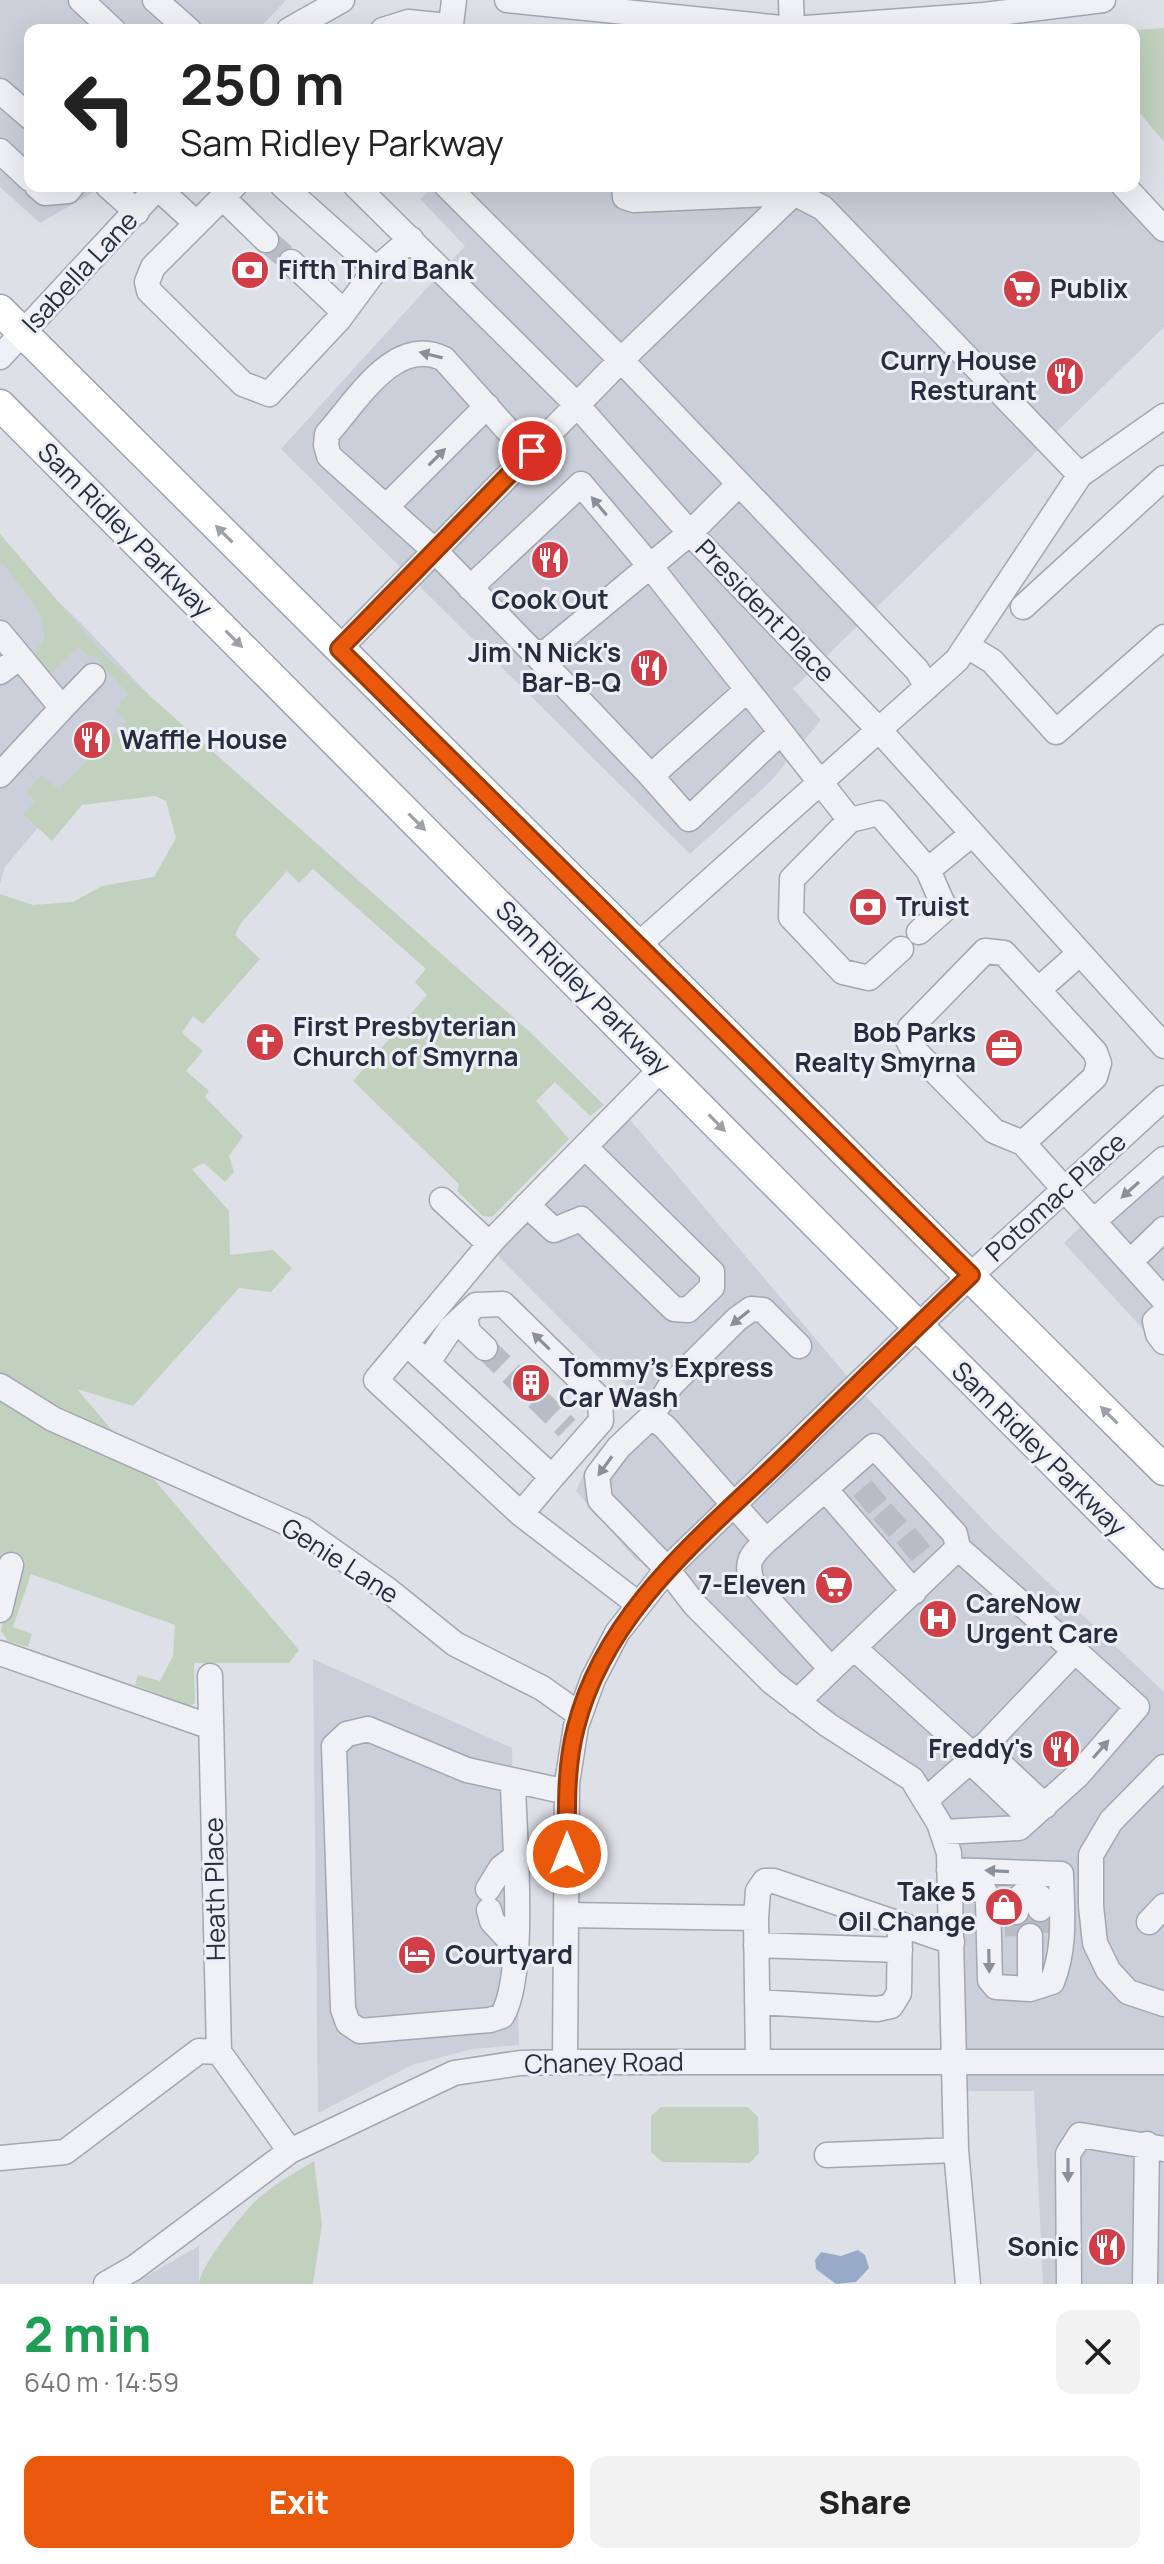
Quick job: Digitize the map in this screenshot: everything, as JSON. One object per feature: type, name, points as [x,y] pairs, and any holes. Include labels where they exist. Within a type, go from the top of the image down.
[{"type":"main road","points":[[0,310],[1164,1470]]},
{"type":"main road","name":"Sam Ridley Parkway","points":[[0,405],[663,1067],[916,1328],[1164,1573]]},
{"type":"street","points":[[81,0],[107,24]]},
{"type":"street","points":[[155,0],[182,24]]},
{"type":"street","points":[[300,24],[342,0]]},
{"type":"street","points":[[507,0],[743,24]]},
{"type":"street","points":[[791,0],[792,24]]},
{"type":"street","points":[[836,24],[984,7],[1103,0]]},
{"type":"street","points":[[402,24],[451,18]]},
{"type":"street","points":[[0,91],[24,112]]},
{"type":"street","points":[[0,151],[24,173]]},
{"type":"street","points":[[115,192],[137,212]]},
{"type":"street","name":"Isabella Lane","points":[[0,357],[155,192]]},
{"type":"street","points":[[164,192],[196,223]]},
{"type":"street","points":[[266,240],[229,192],[153,267],[147,282],[149,291],[243,384],[269,394],[344,312],[376,269],[411,239]]},
{"type":"street","points":[[290,192],[376,269]]},
{"type":"street","points":[[453,192],[621,360],[917,670],[927,687]]},
{"type":"street","points":[[625,192],[625,197],[634,200],[794,193],[823,208],[1080,475]]},
{"type":"street","points":[[1130,192],[1164,229]]},
{"type":"street","points":[[339,649],[621,360],[794,193]]},
{"type":"street","name":"President Place","points":[[383,195],[411,239],[577,405],[690,533],[879,730],[1164,1046]]},
{"type":"street","points":[[291,262],[344,312]]},
{"type":"street","points":[[529,454],[444,359],[432,352],[412,352],[390,365],[327,434],[326,445],[329,456],[435,551],[689,819],[780,733]]},
{"type":"street","points":[[386,507],[487,406]]},
{"type":"street","points":[[636,947],[957,660],[1080,475],[1164,416]]},
{"type":"street","points":[[1023,607],[1164,478]]},
{"type":"street","points":[[470,588],[581,484],[650,566],[850,820]]},
{"type":"street","points":[[539,658],[690,533],[739,484]]},
{"type":"street","points":[[1,636],[62,708]]},
{"type":"street","points":[[967,646],[992,661],[1056,732],[1164,637]]},
{"type":"street","points":[[0,672],[20,657]]},
{"type":"street","points":[[0,775],[93,676]]},
{"type":"street","points":[[651,776],[746,691]]},
{"type":"street","points":[[879,813],[928,870],[945,909],[869,978],[843,972],[791,917],[792,879],[850,820],[879,813]]},
{"type":"street","points":[[928,870],[972,834]]},
{"type":"street","points":[[1023,1143],[1095,1077],[1099,1063],[1095,1052],[1004,953],[985,951],[910,1028],[907,1038],[912,1048],[994,1131],[1023,1143],[1164,1300]]},
{"type":"street","points":[[1038,990],[1080,953]]},
{"type":"street","points":[[638,1604],[521,1514],[376,1380],[493,1240],[663,1067]]},
{"type":"street","name":"Potomac Place","points":[[565,2062],[567,1792],[580,1715],[593,1679],[617,1633],[667,1569],[971,1275],[1164,1098]]},
{"type":"street","points":[[527,1205],[554,1230],[581,1219],[674,1309],[688,1310],[712,1287],[712,1272],[585,1147]]},
{"type":"street","points":[[1095,1220],[1164,1159]]},
{"type":"street","points":[[442,1200],[483,1238],[493,1240]]},
{"type":"street","points":[[1131,1261],[1164,1229]]},
{"type":"street","points":[[428,1362],[451,1328],[476,1305],[503,1304],[600,1399],[601,1421],[574,1436],[552,1477],[521,1514]]},
{"type":"street","points":[[799,1346],[763,1310],[751,1309],[671,1385],[651,1417],[619,1447],[597,1476],[600,1500],[667,1569],[724,1636],[797,1702],[912,1779],[927,1799],[943,1832],[950,1877],[956,2150],[968,2284]]},
{"type":"street","points":[[1164,1313],[1155,1321],[1164,1342]]},
{"type":"street","points":[[465,1315],[468,1332],[485,1348]]},
{"type":"street","points":[[407,1343],[552,1477]]},
{"type":"street","name":"Genie Lane","points":[[0,1386],[53,1419],[303,1530],[388,1590],[455,1644],[542,1688],[580,1715]]},
{"type":"street","points":[[651,1417],[665,1427],[766,1541]]},
{"type":"street","points":[[831,1669],[752,1582],[747,1567],[751,1555],[874,1446],[892,1478],[935,1526],[955,1534],[958,1548],[1137,1707],[1078,1775],[1019,1828],[943,1832]]},
{"type":"street","points":[[825,1489],[854,1510],[897,1558],[914,1592]]},
{"type":"street","points":[[797,1702],[958,1548]]},
{"type":"street","points":[[0,1610],[11,1565]]},
{"type":"street","points":[[854,1648],[1037,1812]]},
{"type":"street","points":[[927,1799],[975,1755],[1075,1651]]},
{"type":"street","points":[[0,1653],[211,1727]]},
{"type":"street","name":"Heath Place","points":[[210,1676],[219,2052]]},
{"type":"street","points":[[513,1783],[516,1947],[513,1996],[502,2016],[490,2020],[360,2031],[348,2023],[343,2009],[334,1746],[347,1734],[368,1729],[467,1770],[513,1783],[567,1792]]},
{"type":"street","points":[[1164,1767],[1111,1821],[1091,1855],[1091,1906],[1095,1943],[1108,1970],[1128,1992],[1164,2004]]},
{"type":"street","points":[[514,1858],[501,1868],[488,1899],[492,1921],[516,1947]]},
{"type":"street","points":[[950,1877],[979,1888],[988,1900],[990,1980],[1006,1990],[1030,1978],[1052,1982],[1063,1941],[1061,1874],[1029,1913],[1030,1978]]},
{"type":"street","points":[[950,1877],[1029,1913]]},
{"type":"street","points":[[758,2062],[756,1918],[760,1886],[774,1881],[952,1942]]},
{"type":"street","points":[[566,1915],[756,1918]]},
{"type":"street","points":[[757,2002],[877,2009],[891,2006],[899,1993],[900,1924]]},
{"type":"street","points":[[756,1945],[900,1950]]},
{"type":"street","points":[[0,2158],[65,2152],[199,2051],[219,2052],[290,2151]]},
{"type":"street","name":"Chaney Road","points":[[106,2284],[134,2268],[290,2151],[454,2073],[520,2063],[565,2062],[1164,2062]]},
{"type":"street","points":[[1069,2284],[1068,2154],[1080,2135],[1155,2146],[1145,2284]]},
{"type":"street","points":[[827,2155],[956,2150]]},
{"type":"shaded area","points":[[0,0],[286,0],[264,24],[24,24],[24,192],[94,192],[40,223],[0,187]]},
{"type":"shaded area","points":[[1140,191],[1164,213],[1164,327],[793,689],[821,720],[770,782],[690,854],[281,449],[465,246],[420,199],[428,192]]},
{"type":"shaded area","points":[[0,547],[80,622],[149,695],[5,867],[0,884]]},
{"type":"shaded area","points":[[621,1109],[853,1383],[996,1533],[1164,1692],[1164,2284],[1043,2284],[1034,2091],[954,2091],[949,1853],[927,1799],[828,1725],[667,1569],[636,1560],[576,1491],[588,1465],[648,1407],[500,1258],[493,1240]]},
{"type":"shaded area","points":[[1164,1145],[1164,1352],[1064,1243]]},
{"type":"shaded area","points":[[313,1659],[512,1748],[519,2045],[472,2049],[412,2065],[318,2113]]},
{"type":"shaded area","points":[[199,2246],[199,2284],[132,2284]]},
{"type":"green space","points":[[1164,28],[1164,142],[1140,113],[1140,30]]},
{"type":"green space","points":[[0,534],[107,658],[531,1033],[604,1105],[590,1116],[555,1082],[536,1101],[569,1139],[492,1217],[483,1216],[457,1191],[459,1184],[353,1081],[427,995],[415,982],[426,969],[313,869],[299,883],[287,871],[241,923],[235,935],[260,959],[203,1024],[193,1016],[182,1033],[203,1051],[186,1071],[209,1091],[205,1097],[243,1136],[229,1156],[234,1172],[225,1182],[204,1163],[192,1169],[229,1211],[230,1255],[273,1250],[292,1268],[271,1292],[239,1288],[133,1406],[77,1389],[299,1650],[289,1663],[194,1663],[195,1703],[190,1706],[135,1685],[138,1675],[160,1681],[173,1656],[175,1625],[31,1574],[13,1627],[32,1634],[28,1647],[8,1641],[1,1631],[15,1564],[0,1558],[0,894],[33,905],[73,902],[102,886],[154,877],[176,838],[166,801],[155,796],[82,805],[52,841],[23,814],[35,802],[27,792],[41,775],[59,789],[127,721],[115,710],[128,694],[94,656],[88,656],[79,646],[46,678],[33,655],[45,637],[39,611],[0,560]]},
{"type":"green space","points":[[661,2107],[748,2107],[758,2117],[759,2153],[750,2163],[662,2162],[651,2152],[651,2116]]},
{"type":"green space","points":[[314,2161],[322,2224],[313,2284],[199,2284],[215,2252],[254,2203]]},
{"type":"water","points":[[858,2250],[865,2255],[869,2268],[856,2282],[836,2284],[816,2269],[815,2260],[821,2252],[841,2256]]},
{"type":"tunnel","points":[[266,240],[291,262]]},
{"type":"tunnel","points":[[485,1348],[567,1428]]},
{"type":"tunnel","points":[[861,1505],[886,1484]]},
{"type":"tunnel","points":[[881,1528],[906,1506]]},
{"type":"tunnel","points":[[904,1552],[930,1531]]},
{"type":"tunnel","points":[[1040,1909],[1041,1936]]},
{"type":"tunnel","points":[[1016,1912],[1017,1936]]},
{"type":"place","name":"Fifth Third Bank","points":[[250,270]]},
{"type":"place","name":"Publix","points":[[1022,289]]},
{"type":"place","name":"Curry House Resturant","points":[[1065,376]]},
{"type":"place","name":"Cook Out","points":[[550,560]]},
{"type":"place","name":"Jim 'N Nick's Bar-B-Q","points":[[649,668]]},
{"type":"place","name":"Waffle House","points":[[92,740]]},
{"type":"place","name":"Truist","points":[[868,907]]},
{"type":"place","name":"First Presbyterian Church of Smyrna","points":[[265,1042]]},
{"type":"place","name":"Bob Parks Realty Smyrna","points":[[1004,1048]]},
{"type":"place","name":"Tommy's Express Car Wash","points":[[531,1383]]},
{"type":"place","name":"7-Eleven","points":[[834,1585]]},
{"type":"place","name":"CareNow Urgent Care","points":[[938,1619]]},
{"type":"place","name":"Freddy's","points":[[1061,1749]]},
{"type":"place","name":"Take 5 Oil Change","points":[[1004,1907]]},
{"type":"place","name":"Courtyard","points":[[417,1955]]},
{"type":"place","name":"Sonic","points":[[1107,2247]]},
{"type":"route","points":[[532,451],[339,649],[636,947],[971,1275],[667,1569],[617,1633],[593,1679],[576,1726],[567,1783],[567,1854]]}]
